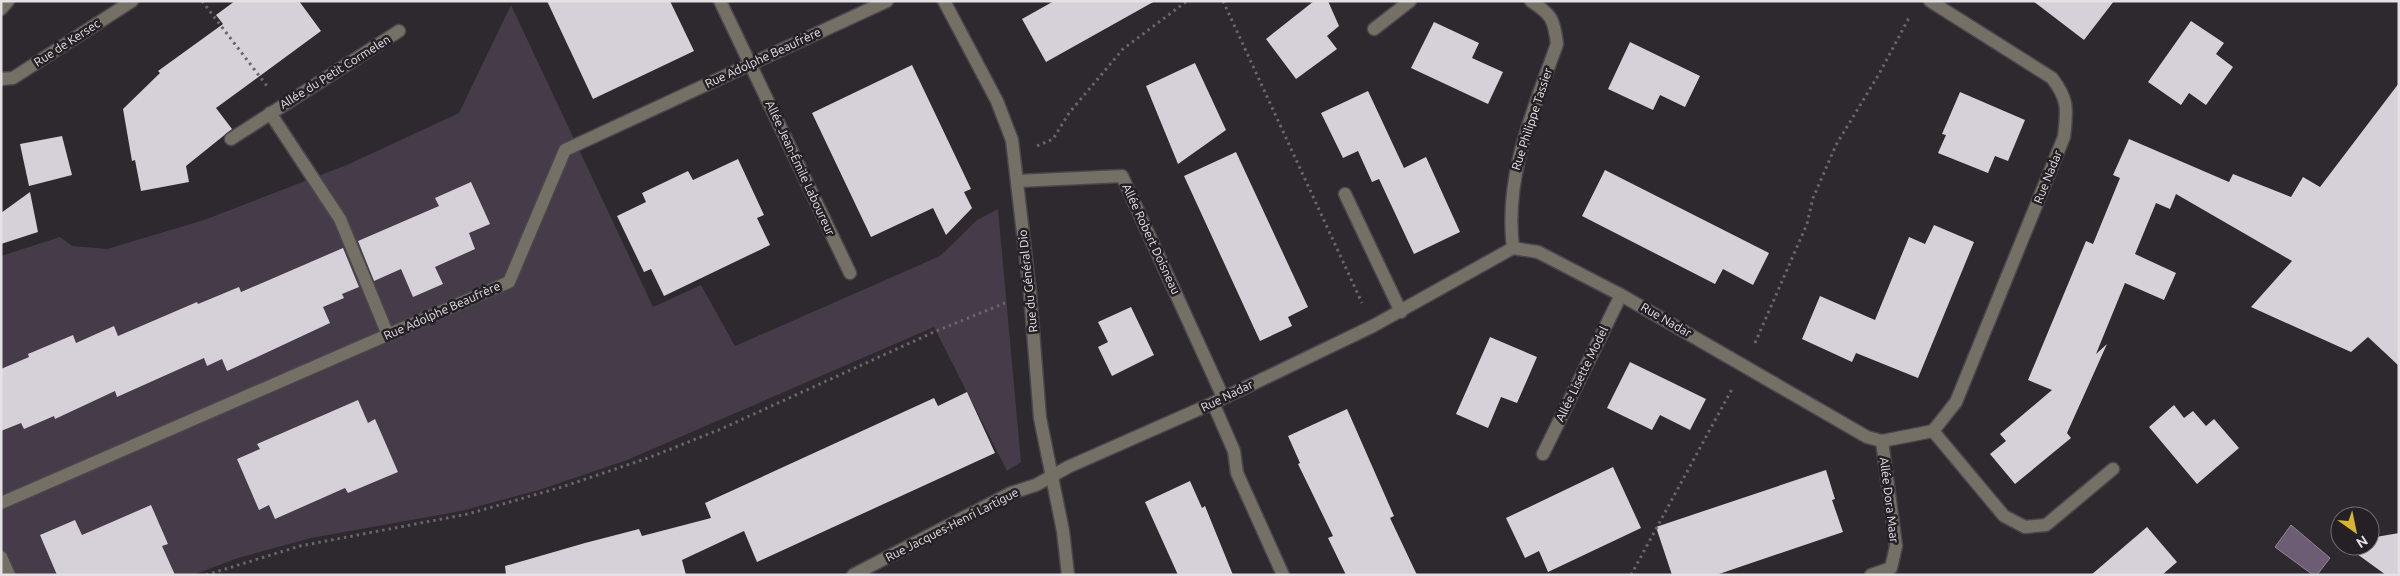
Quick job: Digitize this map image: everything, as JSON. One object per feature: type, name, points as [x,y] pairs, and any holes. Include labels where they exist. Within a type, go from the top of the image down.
[{"type":"street","points":[[1,10],[8,1]]},
{"type":"street","name":"Rue de Kersec","points":[[1,79],[13,78],[132,1]]},
{"type":"street","name":"Allée Jean-Émile Laboureur","points":[[720,1],[850,273]]},
{"type":"street","name":"Rue Adolphe Beaufrère","points":[[1,503],[509,282],[565,150],[887,1]]},
{"type":"street","name":"Rue du Général Dio","points":[[944,1],[997,101],[1012,140],[1030,293],[1040,418],[1063,531],[1068,575]]},
{"type":"street","points":[[1374,29],[1410,1]]},
{"type":"street","name":"Rue Philippe Tassier","points":[[1513,248],[1510,228],[1513,184],[1520,148],[1556,44],[1555,28],[1548,13],[1531,1]]},
{"type":"street","name":"Rue Nadar","points":[[1930,1],[2052,78],[2064,93],[2067,111],[2064,137],[1956,402],[1933,431]]},
{"type":"street","name":"Allée du Petit Cormelen","points":[[231,139],[399,31]]},
{"type":"street","name":"Allée du Petit Cormelen","points":[[270,113],[340,218],[388,335]]},
{"type":"street","name":"Allée Robert Doisneau","points":[[1018,181],[1122,176],[1218,400]]},
{"type":"street","points":[[1345,194],[1401,312]]},
{"type":"street","name":"Rue Nadar","points":[[1051,476],[1218,400],[1373,326],[1513,248],[1538,252],[1621,295],[1867,437],[1882,441]]},
{"type":"street","name":"Allée Lisette Model","points":[[1543,454],[1621,295]]},
{"type":"street","points":[[1218,400],[1234,451],[1237,473],[1283,575]]},
{"type":"street","points":[[1882,441],[1933,431],[2004,516],[2025,527],[2046,525],[2113,469]]},
{"type":"street","name":"Allée Dora Maar","points":[[1870,575],[1891,568],[1896,546],[1882,441]]},
{"type":"street","name":"Rue Jacques-Henri Lartigue","points":[[853,575],[1011,493],[1036,485],[1051,476]]},
{"type":"street","points":[[1,557],[9,575]]},
{"type":"path","points":[[202,1],[282,106]]},
{"type":"path","points":[[1014,157],[1053,139],[1069,113],[1123,49],[1187,1]]},
{"type":"path","points":[[1223,1],[1373,326]]},
{"type":"path","points":[[1631,575],[1745,366],[1807,224],[1813,198],[1836,145],[1888,58],[1911,12]]},
{"type":"path","points":[[206,575],[300,546],[468,514],[562,487],[648,458],[721,429],[934,332],[1030,293]]},
{"type":"shaded area","points":[[511,5],[653,307],[701,285],[735,346],[940,256],[977,220],[998,209],[1021,462],[1007,471],[934,327],[627,460],[539,490],[461,511],[311,538],[238,558],[193,575],[1,575],[1,256],[60,237],[72,246],[107,249],[204,220],[349,164],[459,113]]},
{"type":"shaded area","points":[[2291,525],[2330,558],[2317,575],[2313,575],[2275,547]]},
{"type":"building","points":[[235,1],[299,1],[321,31],[216,108],[232,129],[186,166],[189,182],[141,191],[135,160],[132,161],[123,109],[160,73],[158,71],[223,24],[216,15]]},
{"type":"building","points":[[547,1],[670,1],[694,51],[593,99]]},
{"type":"building","points":[[1054,1],[1155,1],[1046,62],[1022,19]]},
{"type":"building","points":[[1314,1],[1328,1],[1339,26],[1327,36],[1337,49],[1296,79],[1266,39]]},
{"type":"building","points":[[2033,1],[2114,1],[2084,40]]},
{"type":"building","points":[[2191,21],[2224,43],[2216,54],[2233,67],[2206,105],[2189,93],[2181,105],[2148,82]]},
{"type":"building","points":[[1434,22],[1479,43],[1472,58],[1503,72],[1488,104],[1411,68]]},
{"type":"building","points":[[1630,42],[1700,76],[1685,107],[1660,95],[1653,110],[1608,89]]},
{"type":"building","points":[[1195,63],[1226,130],[1178,164],[1146,86]]},
{"type":"building","points":[[912,65],[971,189],[964,192],[972,208],[946,235],[933,208],[871,237],[812,113]]},
{"type":"building","points":[[2399,83],[2399,366],[2368,337],[2351,352],[2251,307],[2292,261],[2176,194],[2170,209],[2156,203],[2135,254],[2176,273],[2164,300],[2125,283],[2096,354],[2107,344],[2067,433],[2071,438],[2015,484],[1990,454],[2006,441],[2000,434],[2052,390],[2028,380],[2086,241],[2093,244],[2120,178],[2113,175],[2129,139],[2229,182],[2233,174],[2291,197],[2303,177],[2320,187]]},
{"type":"building","points":[[1368,91],[1404,168],[1426,157],[1460,232],[1414,254],[1379,179],[1372,182],[1358,151],[1343,158],[1321,113]]},
{"type":"building","points":[[1960,92],[2025,120],[2008,161],[1995,156],[1988,173],[1938,153],[1946,135],[1942,134]]},
{"type":"building","points":[[62,136],[72,175],[29,186],[20,144]]},
{"type":"building","points":[[1236,152],[1308,307],[1288,317],[1292,326],[1260,341],[1184,176]]},
{"type":"building","points":[[738,159],[764,215],[757,218],[770,245],[664,296],[651,269],[644,272],[617,216],[646,202],[642,193],[688,171],[693,180]]},
{"type":"building","points":[[1605,170],[1769,253],[1753,285],[1723,269],[1715,284],[1582,216]]},
{"type":"building","points":[[471,182],[490,224],[469,233],[475,249],[435,267],[443,284],[413,297],[401,269],[374,281],[358,241],[439,206],[435,198]]},
{"type":"building","points":[[30,192],[38,232],[1,244],[1,213]]},
{"type":"building","points":[[1934,225],[1974,242],[1918,378],[1856,353],[1852,362],[1802,339],[1820,296],[1875,320],[1909,237],[1925,244]]},
{"type":"building","points":[[343,248],[359,287],[342,294],[344,298],[323,307],[330,323],[227,371],[222,359],[207,366],[204,358],[117,397],[115,391],[55,419],[54,416],[24,429],[21,423],[1,431],[1,369],[29,357],[28,354],[73,335],[76,343],[114,326],[118,336],[197,302],[198,304],[239,287],[241,292]]},
{"type":"building","points":[[1131,307],[1154,355],[1112,376],[1098,347],[1108,342],[1098,322]]},
{"type":"building","points":[[1490,337],[1537,357],[1517,403],[1501,397],[1488,428],[1456,414]]},
{"type":"building","points":[[1630,362],[1706,399],[1690,430],[1660,415],[1652,430],[1607,408]]},
{"type":"building","points":[[967,392],[995,453],[757,562],[744,531],[682,560],[686,575],[506,575],[505,566],[585,543],[639,529],[642,536],[711,518],[705,503],[934,398],[938,406]]},
{"type":"building","points":[[358,400],[368,423],[375,419],[398,472],[348,493],[345,488],[275,519],[269,505],[259,510],[237,459],[260,449],[257,444]]},
{"type":"building","points":[[2174,405],[2184,418],[2193,411],[2206,426],[2214,419],[2239,448],[2197,484],[2149,427]]},
{"type":"building","points":[[1347,409],[1394,516],[1390,518],[1417,575],[1346,575],[1328,538],[1333,536],[1298,464],[1300,463],[1288,436]]},
{"type":"building","points":[[1613,467],[1641,528],[1548,572],[1539,551],[1525,558],[1506,518]]},
{"type":"building","points":[[1826,470],[1835,499],[1832,500],[1843,532],[1716,575],[1672,575],[1656,527]]},
{"type":"building","points":[[1190,481],[1202,508],[1205,506],[1233,575],[1178,575],[1145,502]]},
{"type":"building","points":[[151,505],[168,544],[162,546],[175,575],[57,575],[40,535],[75,520],[82,535]]},
{"type":"building","points":[[2147,527],[2177,562],[2162,575],[2091,575]]},
{"type":"building","points":[[2399,533],[2399,575],[2386,575],[2360,556],[2380,556],[2380,536]]}]
